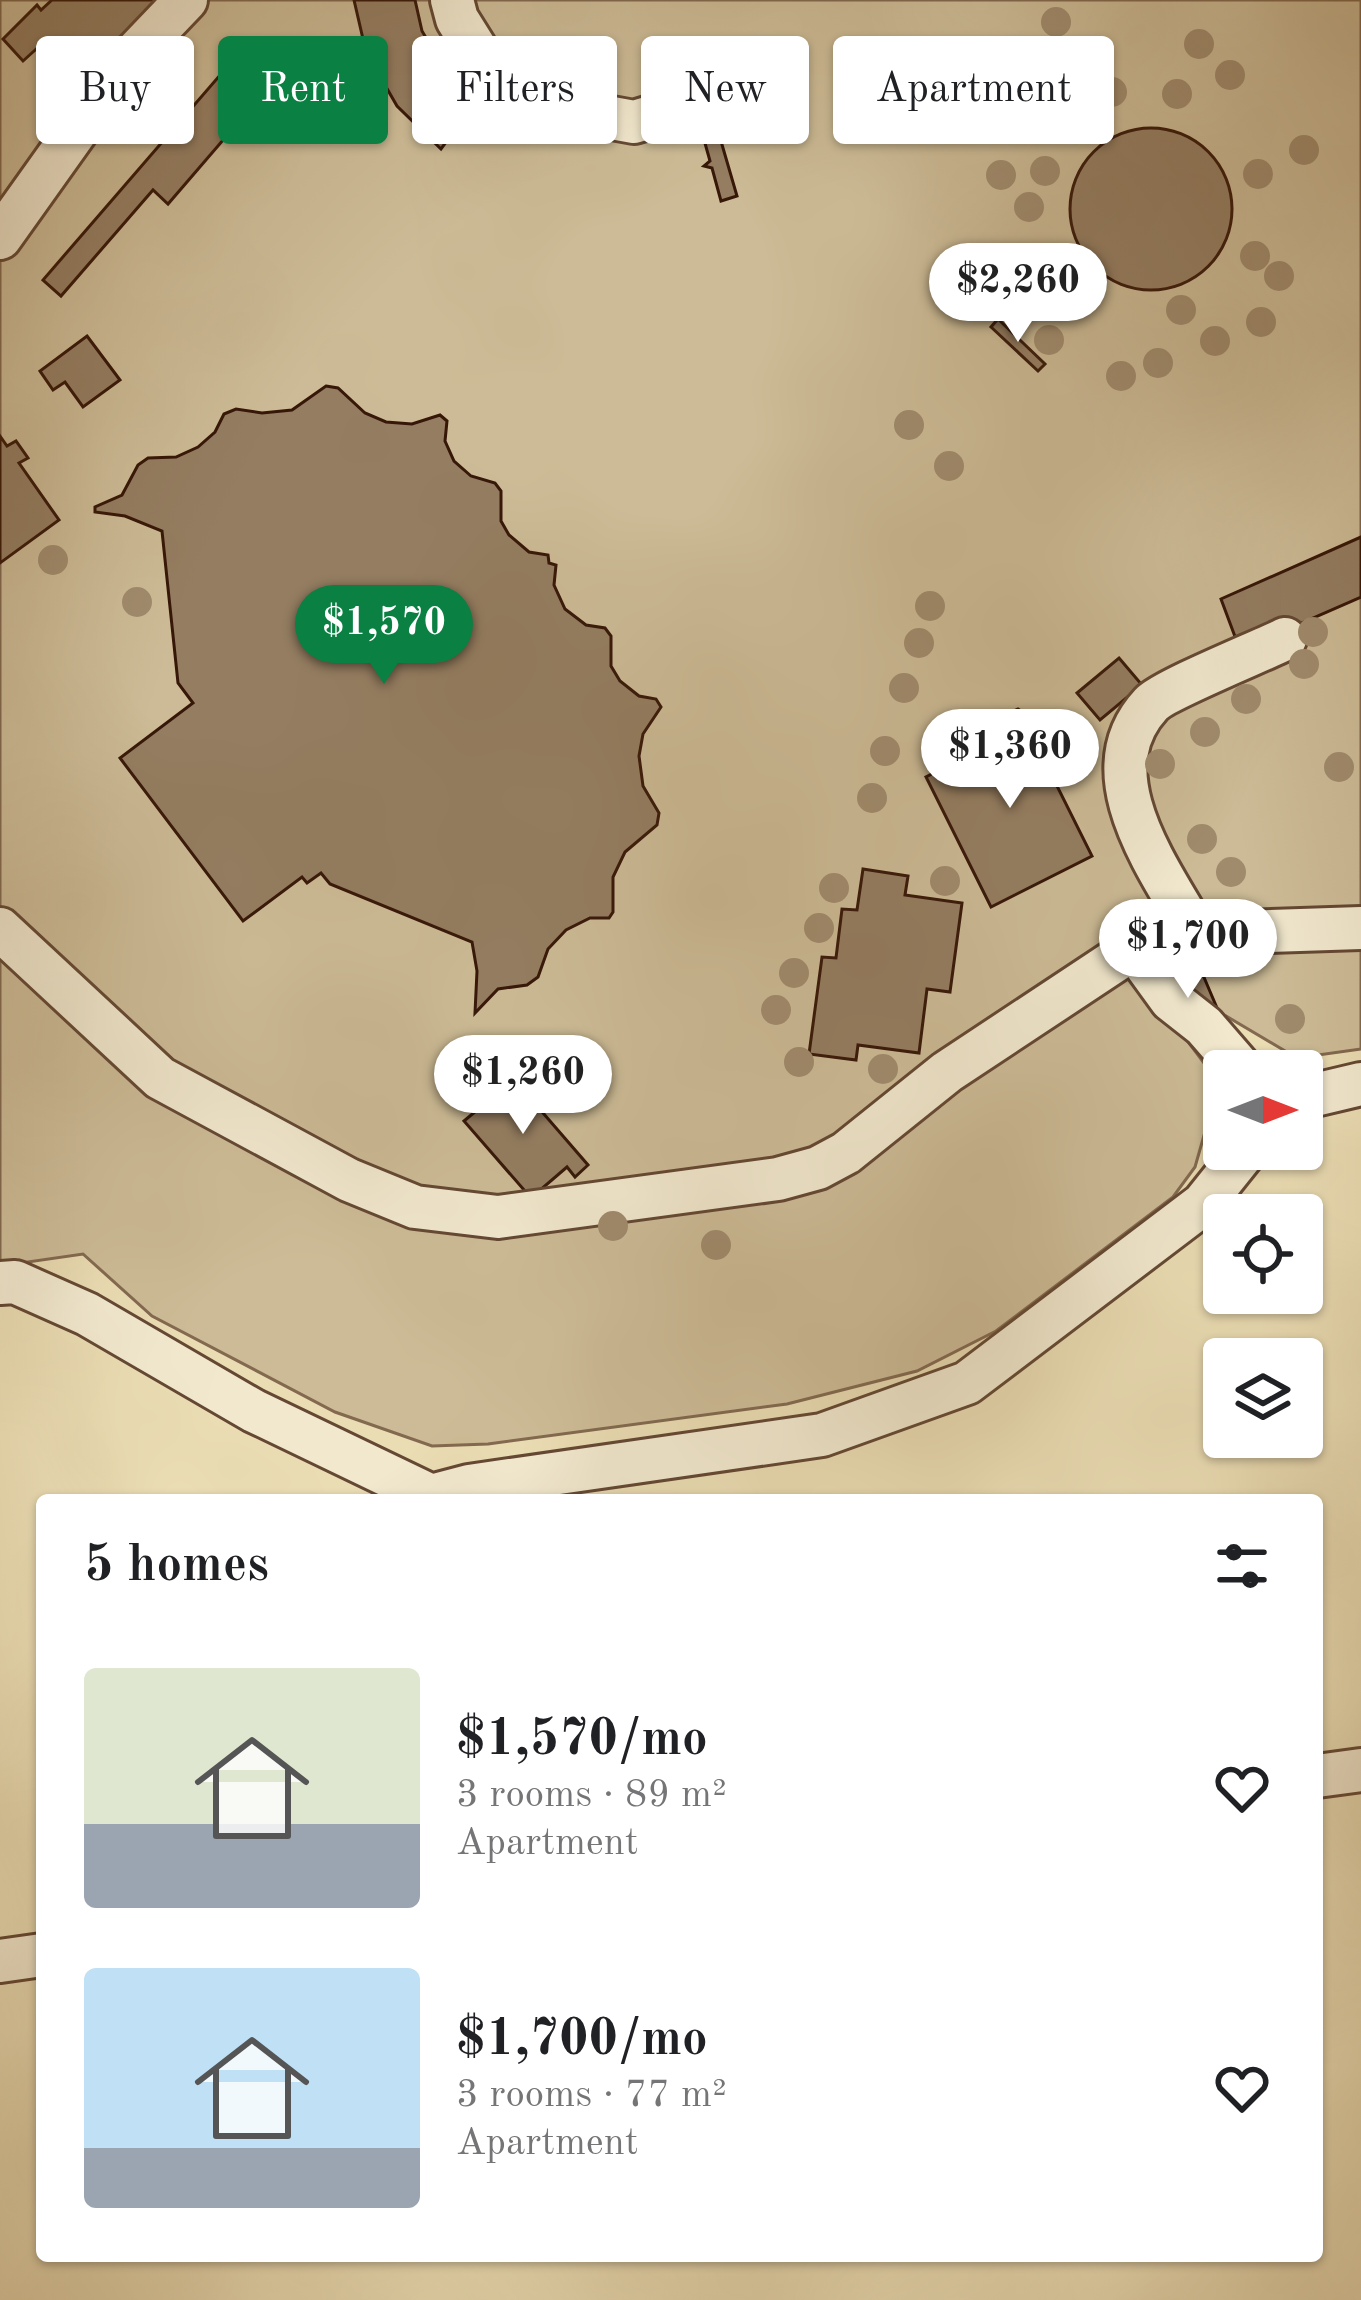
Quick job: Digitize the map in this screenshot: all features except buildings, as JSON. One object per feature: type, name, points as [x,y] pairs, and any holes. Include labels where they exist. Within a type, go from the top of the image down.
[{"type":"lane","points":[[0,238],[121,68],[186,0]]},
{"type":"lane","points":[[452,0],[457,19],[492,75],[539,105],[641,120]]},
{"type":"lane","points":[[1196,934],[1139,833],[1124,786],[1132,738],[1152,703],[1285,639]]},
{"type":"lane","points":[[0,929],[144,1066],[177,1089],[386,1196],[415,1207],[471,1217],[675,1195],[818,1168],[846,1154],[947,1072],[1154,935],[1361,928]]},
{"type":"lane","points":[[1134,949],[1171,1000],[1225,1050]]},
{"type":"lane","points":[[1323,1093],[1361,1084]]},
{"type":"lane","points":[[439,1494],[822,1435],[967,1383],[1203,1204],[1230,1170]]},
{"type":"lane","points":[[0,1283],[15,1282],[87,1314],[254,1411],[427,1494]]},
{"type":"lane","points":[[1323,1775],[1361,1770]]},
{"type":"lane","points":[[0,1961],[36,1956]]},
{"type":"shaded area","points":[[0,0],[1361,0],[1361,1049],[1323,1054],[1323,1050],[1283,1050],[1226,1016],[1183,1035],[1203,1062],[1203,1139],[1195,1167],[1173,1197],[996,1331],[917,1371],[787,1404],[488,1444],[432,1446],[335,1412],[152,1316],[83,1254],[0,1266]]}]
